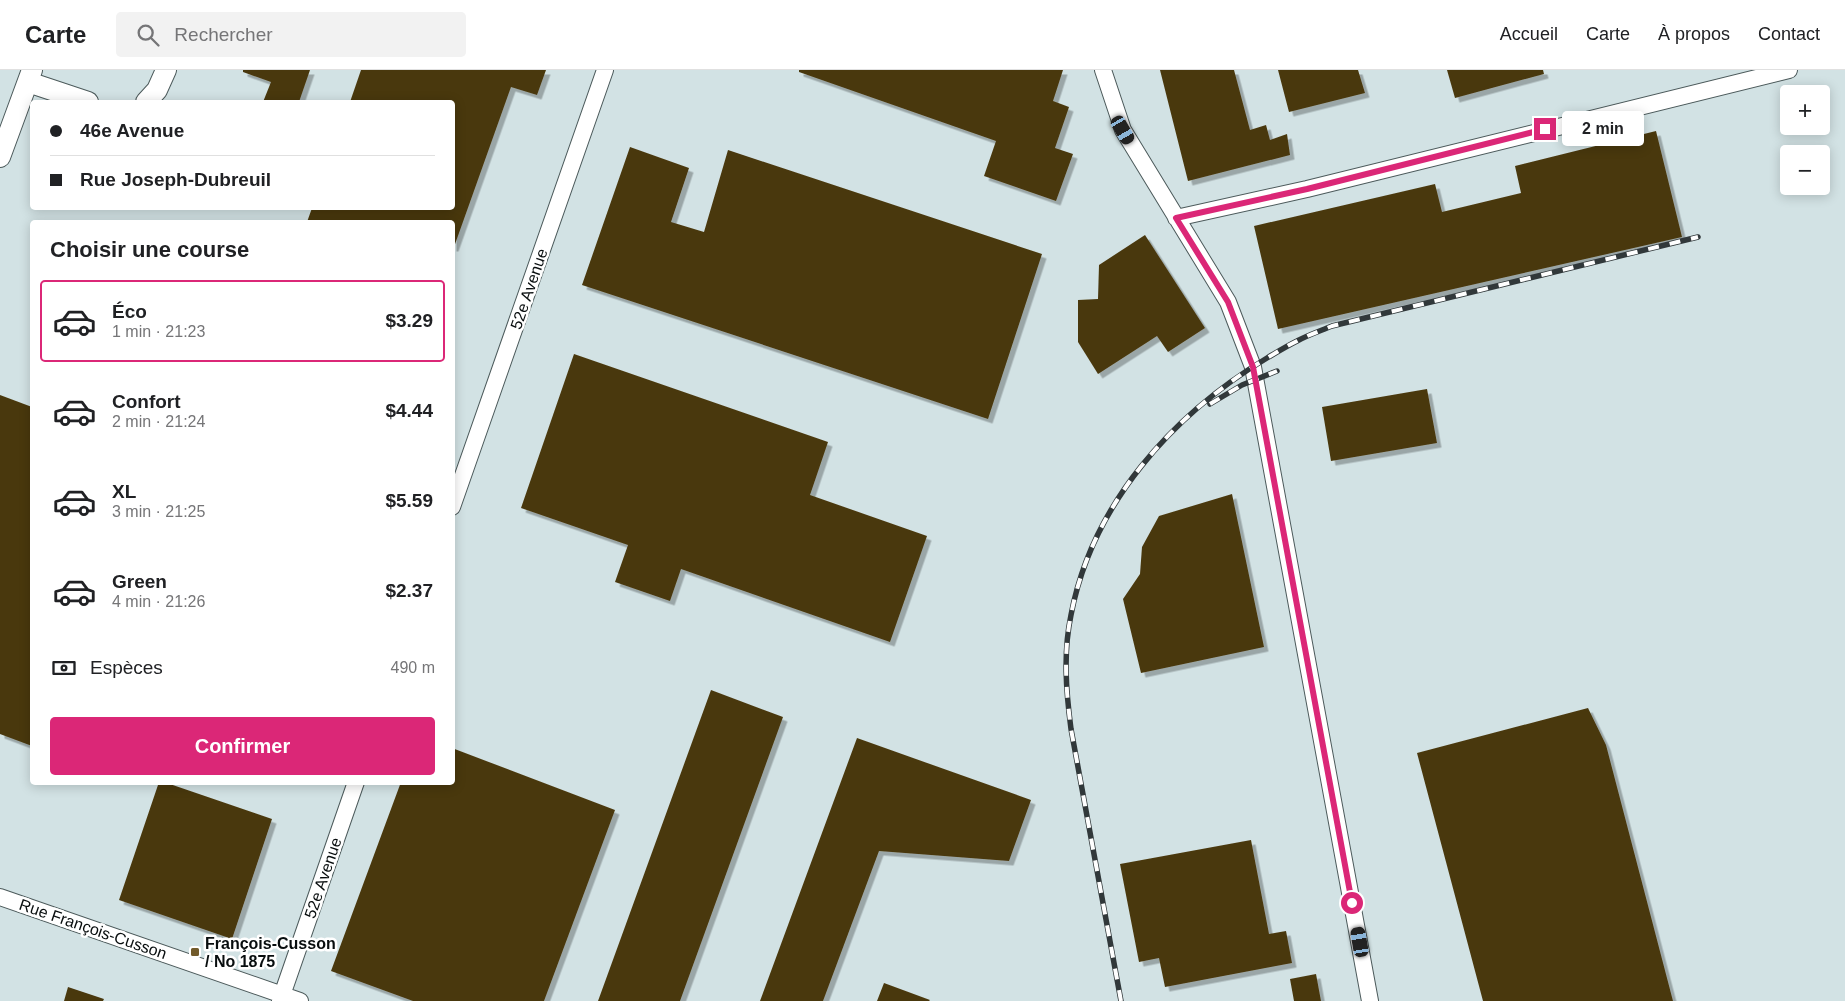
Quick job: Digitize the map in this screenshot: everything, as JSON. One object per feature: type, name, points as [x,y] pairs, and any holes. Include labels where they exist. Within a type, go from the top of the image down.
[{"type":"street","points":[[148,100],[157,90],[166,70]]},
{"type":"street","name":"52e Avenue","points":[[455,498],[605,70]]},
{"type":"street","points":[[1104,70],[1123,130],[1228,302],[1253,367],[1370,1001]]},
{"type":"street","points":[[1176,218],[1307,189],[1727,77],[1789,70]]},
{"type":"street","points":[[0,157],[30,76],[84,100]]},
{"type":"street","name":"52e Avenue","points":[[281,998],[355,785]]},
{"type":"street","name":"Rue François-Cusson","points":[[0,897],[281,998],[300,1001]]},
{"type":"building","points":[[243,70],[310,70],[300,100],[264,100],[271,82],[243,72]]},
{"type":"building","points":[[361,70],[546,70],[537,95],[511,87],[455,244],[455,220],[308,220],[311,210],[455,210],[455,100],[351,100]]},
{"type":"building","points":[[799,70],[1063,70],[1053,101],[1069,107],[1055,148],[1073,154],[1056,201],[984,176],[996,141],[799,72]]},
{"type":"building","points":[[1160,70],[1234,70],[1250,130],[1266,125],[1270,140],[1287,134],[1290,155],[1188,181]]},
{"type":"building","points":[[1278,70],[1358,70],[1365,93],[1289,112]]},
{"type":"building","points":[[1447,70],[1543,70],[1544,74],[1455,98]]},
{"type":"building","points":[[1656,131],[1682,237],[1278,329],[1254,226],[1435,184],[1442,212],[1521,193],[1515,166]]},
{"type":"building","points":[[630,147],[689,168],[671,222],[704,232],[728,150],[1042,254],[988,419],[582,285]]},
{"type":"building","points":[[1145,235],[1205,328],[1168,352],[1157,336],[1098,374],[1078,342],[1078,300],[1098,299],[1099,265]]},
{"type":"building","points":[[574,354],[828,442],[810,495],[927,536],[890,642],[681,569],[670,601],[615,582],[628,545],[521,508]]},
{"type":"building","points":[[1427,389],[1437,443],[1331,461],[1322,407]]},
{"type":"building","points":[[0,395],[30,406],[30,745],[0,734]]},
{"type":"building","points":[[1232,494],[1264,647],[1141,673],[1123,599],[1140,574],[1142,547],[1159,516]]},
{"type":"building","points":[[711,690],[783,717],[680,1001],[598,1001]]},
{"type":"building","points":[[1588,708],[1606,745],[1673,1001],[1483,1001],[1417,753]]},
{"type":"building","points":[[857,738],[1031,800],[1009,861],[879,851],[823,1001],[760,1001]]},
{"type":"building","points":[[455,749],[615,810],[544,1001],[413,1001],[331,971],[400,785],[455,785]]},
{"type":"building","points":[[158,785],[173,785],[272,819],[232,939],[119,900]]},
{"type":"building","points":[[1251,840],[1269,934],[1286,931],[1292,963],[1165,987],[1159,958],[1139,962],[1120,864]]},
{"type":"building","points":[[1316,974],[1321,1001],[1294,1001],[1290,979]]},
{"type":"building","points":[[884,983],[930,1000],[877,1001]]},
{"type":"building","points":[[68,987],[104,999],[103,1001],[64,1001]]},
{"type":"railway","points":[[1121,1001],[1071,729],[1066,658],[1068,629],[1082,574],[1097,536],[1117,500],[1141,466],[1169,435],[1199,407],[1232,381],[1278,351],[1314,333],[1332,326],[1698,237]]},
{"type":"railway","points":[[1210,404],[1242,385],[1277,371]]},
{"type":"place","name":"François-Cusson / No 1875","points":[[195,952]]},
{"type":"route","points":[[1352,903],[1253,367],[1228,302],[1176,218],[1307,189],[1545,129]]}]
